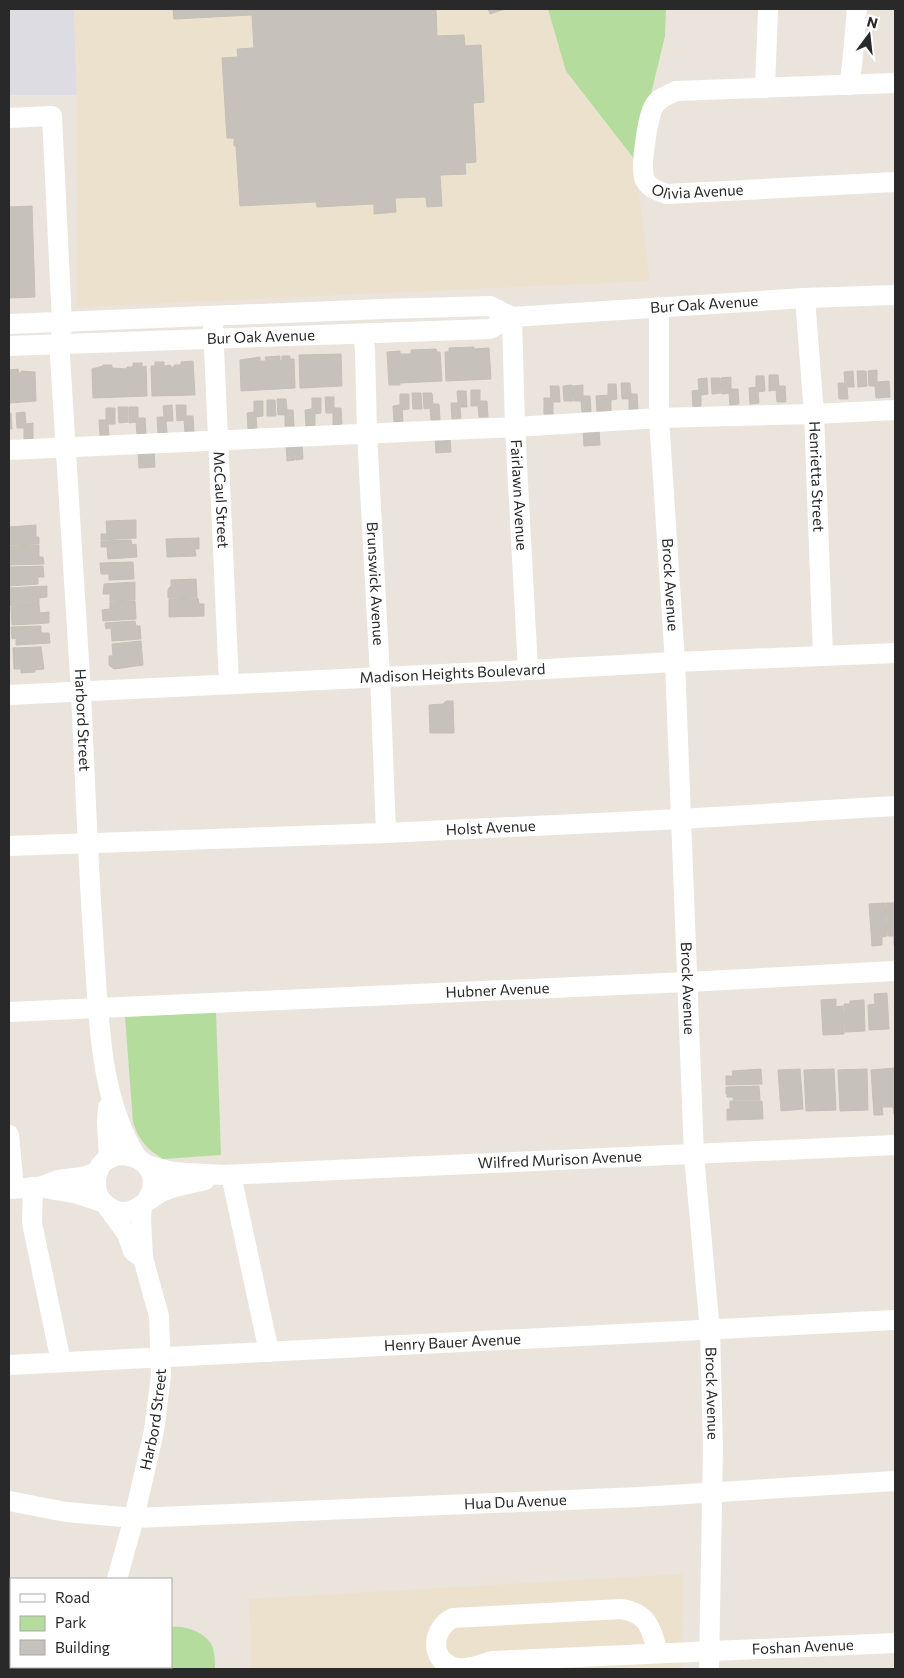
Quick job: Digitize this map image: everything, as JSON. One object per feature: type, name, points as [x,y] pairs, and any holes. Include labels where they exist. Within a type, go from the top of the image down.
[{"type":"street","points":[[765,88],[768,9]]},
{"type":"street","points":[[849,85],[857,9]]},
{"type":"street","name":"Olivia Avenue","points":[[895,83],[676,91],[662,97],[653,106],[642,158],[644,178],[653,189],[667,194],[895,182]]},
{"type":"street","name":"Harbord Street","points":[[9,118],[52,116],[62,322],[61,344],[65,448],[98,1009],[110,1095],[123,1135],[141,1161]]},
{"type":"street","name":"Bur Oak Avenue","points":[[9,346],[490,329],[512,317],[805,298],[895,295]]},
{"type":"street","name":"Henrietta Street","points":[[805,298],[814,414],[823,656]]},
{"type":"street","name":"Bur Oak Avenue","points":[[9,324],[490,306],[512,317]]},
{"type":"street","name":"Brock Avenue","points":[[659,307],[659,418],[674,662],[694,1155],[710,1330],[713,1447],[709,1660]]},
{"type":"street","name":"McCaul Street","points":[[213,316],[229,684]]},
{"type":"street","name":"Fairlawn Avenue","points":[[512,317],[515,427],[528,670]]},
{"type":"street","name":"Brunswick Avenue","points":[[363,334],[386,833]]},
{"type":"street","points":[[9,450],[515,427],[659,418],[895,410]]},
{"type":"street","name":"Madison Heights Boulevard","points":[[9,695],[895,652]]},
{"type":"street","name":"Holst Avenue","points":[[9,846],[386,833],[680,820],[895,806]]},
{"type":"street","name":"Hubner Avenue","points":[[9,1012],[895,971]]},
{"type":"street","name":"Harbord Street","points":[[104,1165],[110,1095]]},
{"type":"street","points":[[9,1135],[24,1188],[61,1362]]},
{"type":"street","name":"Wilfred Murison Avenue","points":[[141,1161],[172,1172],[227,1175],[895,1145]]},
{"type":"street","points":[[120,1155],[132,1156],[141,1161],[152,1179],[150,1195],[144,1204],[128,1212],[120,1212],[78,1194],[24,1188],[58,1180],[82,1177],[120,1155]]},
{"type":"street","points":[[104,1165],[96,1187],[104,1204]]},
{"type":"street","points":[[227,1175],[269,1352]]},
{"type":"street","name":"Wilfred Murison Avenue","points":[[144,1204],[165,1190],[227,1175]]},
{"type":"street","name":"Harbord Street","points":[[104,1204],[127,1234],[134,1251],[143,1258]]},
{"type":"street","name":"Harbord Street","points":[[117,1578],[134,1518],[154,1431],[161,1375],[159,1316],[143,1258],[141,1218],[144,1204]]},
{"type":"street","name":"Henry Bauer Avenue","points":[[9,1365],[895,1320]]},
{"type":"street","name":"Hua Du Avenue","points":[[9,1501],[66,1512],[134,1518],[638,1497],[895,1481]]},
{"type":"street","points":[[452,1668],[438,1655],[435,1645],[441,1626],[453,1618],[621,1609],[631,1610],[648,1622],[651,1658]]},
{"type":"street","name":"Foshan Avenue","points":[[452,1668],[466,1668],[492,1661],[651,1658],[709,1660],[895,1642]]},
{"type":"shaded area","points":[[9,9],[74,9],[77,95],[9,95]]},
{"type":"shaded area","points":[[74,9],[548,9],[566,71],[635,160],[650,281],[77,307],[77,95]]},
{"type":"shaded area","points":[[683,1574],[682,1669],[251,1669],[249,1599]]},
{"type":"green space","points":[[548,9],[666,9],[665,36],[635,160],[566,71]]},
{"type":"green space","points":[[216,1012],[221,1155],[163,1159],[144,1144],[133,1122],[125,1017]]},
{"type":"green space","points":[[172,1627],[183,1627],[201,1634],[210,1643],[215,1656],[215,1669],[143,1669],[172,1668]]},
{"type":"building","points":[[173,9],[436,9],[437,36],[464,35],[465,46],[481,45],[484,102],[473,103],[476,162],[465,163],[466,174],[440,175],[442,206],[427,207],[426,197],[395,198],[396,212],[374,214],[374,204],[317,207],[316,202],[240,206],[236,146],[234,146],[234,138],[227,138],[222,58],[238,57],[237,49],[254,48],[252,15],[174,19]]},
{"type":"building","points":[[488,9],[505,9],[490,14]]},
{"type":"building","points":[[32,206],[35,297],[9,298],[9,207]]},
{"type":"building","points":[[474,347],[474,349],[489,348],[491,379],[446,381],[445,352],[449,352],[449,348]]},
{"type":"building","points":[[436,349],[437,352],[440,352],[442,381],[389,385],[387,352],[400,351],[400,354],[411,354],[411,350]]},
{"type":"building","points":[[341,354],[342,386],[300,388],[299,355]]},
{"type":"building","points":[[280,356],[280,361],[282,356],[290,356],[290,359],[294,359],[295,388],[241,391],[240,360],[260,357],[260,361],[266,361],[265,357]]},
{"type":"building","points":[[193,361],[195,395],[152,396],[151,366],[155,366],[155,362],[164,362],[164,366],[170,365],[175,367],[174,365],[181,365],[181,362]]},
{"type":"building","points":[[133,363],[142,363],[142,367],[146,366],[147,396],[93,398],[92,369],[103,365],[112,365],[112,368],[127,369],[127,367],[133,367]]},
{"type":"building","points":[[18,369],[19,373],[21,371],[35,372],[36,401],[9,403],[9,370]]},
{"type":"building","points":[[877,370],[877,382],[889,381],[890,397],[876,398],[875,386],[869,386],[868,371]]},
{"type":"building","points":[[853,371],[854,387],[847,387],[848,399],[839,399],[838,383],[845,383],[844,372]]},
{"type":"building","points":[[857,371],[866,371],[867,386],[858,387]]},
{"type":"building","points":[[769,375],[778,375],[779,386],[785,386],[786,402],[777,402],[776,390],[769,391]]},
{"type":"building","points":[[756,376],[764,376],[765,391],[758,392],[759,403],[750,404],[749,388],[756,387]]},
{"type":"building","points":[[731,377],[731,389],[738,389],[739,404],[730,405],[729,393],[722,394],[721,378]]},
{"type":"building","points":[[707,378],[708,394],[701,395],[701,406],[693,407],[692,391],[699,390],[698,379]]},
{"type":"building","points":[[711,378],[720,378],[721,393],[712,394]]},
{"type":"building","points":[[621,383],[630,383],[631,394],[637,394],[638,410],[629,410],[629,399],[622,399]]},
{"type":"building","points":[[608,384],[616,384],[617,399],[611,400],[611,411],[597,412],[596,396],[608,395]]},
{"type":"building","points":[[572,385],[573,401],[564,401],[563,386]]},
{"type":"building","points":[[583,385],[583,396],[590,396],[591,412],[582,412],[581,401],[574,401],[573,386]]},
{"type":"building","points":[[550,386],[559,386],[560,402],[553,402],[553,414],[544,414],[544,398],[551,398]]},
{"type":"building","points":[[471,390],[480,390],[480,401],[487,401],[488,417],[479,417],[478,406],[471,406]]},
{"type":"building","points":[[457,391],[466,391],[467,407],[460,407],[461,418],[452,419],[451,403],[458,403]]},
{"type":"building","points":[[412,393],[421,393],[422,409],[413,409]]},
{"type":"building","points":[[423,393],[432,393],[433,404],[439,404],[440,420],[431,420],[430,408],[424,409]]},
{"type":"building","points":[[400,394],[409,394],[409,409],[402,410],[403,421],[394,422],[393,406],[400,405]]},
{"type":"building","points":[[325,397],[334,397],[334,408],[341,408],[342,424],[333,425],[333,413],[326,413]]},
{"type":"building","points":[[312,398],[321,398],[321,413],[315,414],[315,425],[306,426],[305,410],[312,409]]},
{"type":"building","points":[[277,399],[286,399],[287,410],[293,410],[294,426],[285,426],[285,415],[278,415]]},
{"type":"building","points":[[267,400],[275,400],[276,416],[267,416]]},
{"type":"building","points":[[254,401],[263,401],[263,416],[256,417],[257,428],[248,429],[247,413],[254,412]]},
{"type":"building","points":[[172,405],[173,421],[166,421],[167,433],[158,433],[157,417],[164,417],[163,406]]},
{"type":"building","points":[[176,405],[186,405],[186,416],[193,416],[194,432],[185,432],[184,420],[177,421]]},
{"type":"building","points":[[118,407],[128,407],[128,422],[119,423]]},
{"type":"building","points":[[129,407],[138,407],[138,418],[145,418],[146,434],[137,434],[136,422],[129,423]]},
{"type":"building","points":[[106,408],[115,408],[115,424],[108,424],[109,436],[100,436],[99,420],[106,420]]},
{"type":"building","points":[[25,412],[26,424],[33,423],[33,439],[24,440],[24,428],[17,428],[16,413]]},
{"type":"building","points":[[9,413],[11,413],[12,429],[9,429]]},
{"type":"building","points":[[583,430],[599,430],[600,445],[584,446]]},
{"type":"building","points":[[450,437],[451,452],[436,453],[435,438]]},
{"type":"building","points":[[294,444],[295,460],[287,461],[286,445]]},
{"type":"building","points":[[295,444],[302,444],[303,459],[296,460]]},
{"type":"building","points":[[154,451],[155,467],[139,468],[138,452]]},
{"type":"building","points":[[136,520],[136,538],[101,540],[101,534],[107,534],[106,521]]},
{"type":"building","points":[[36,525],[36,537],[39,537],[39,544],[9,545],[9,527]]},
{"type":"building","points":[[199,538],[199,549],[195,549],[196,556],[167,557],[166,539]]},
{"type":"building","points":[[131,540],[132,545],[136,544],[137,557],[108,559],[107,547],[101,547],[101,541]]},
{"type":"building","points":[[39,545],[39,557],[43,557],[44,564],[9,565],[9,546]]},
{"type":"building","points":[[133,562],[134,579],[109,580],[109,574],[101,574],[100,563]]},
{"type":"building","points":[[43,566],[44,577],[38,577],[38,584],[9,586],[9,567]]},
{"type":"building","points":[[196,579],[197,597],[168,598],[171,580]]},
{"type":"building","points":[[135,582],[135,600],[110,601],[110,594],[103,594],[104,584]]},
{"type":"building","points":[[47,586],[47,597],[39,598],[39,605],[10,606],[9,588]]},
{"type":"building","points":[[198,598],[199,604],[204,604],[204,616],[169,617],[169,599]]},
{"type":"building","points":[[135,601],[136,619],[103,621],[102,610],[110,609],[110,602]]},
{"type":"building","points":[[39,605],[40,613],[49,612],[49,623],[12,625],[11,607]]},
{"type":"building","points":[[135,621],[136,626],[140,626],[141,639],[112,641],[111,628],[106,629],[105,623]]},
{"type":"building","points":[[41,626],[41,633],[49,633],[50,643],[16,645],[16,638],[12,639],[11,627]]},
{"type":"building","points":[[141,641],[143,665],[114,669],[109,665],[109,656],[113,656],[112,644]]},
{"type":"building","points":[[41,647],[44,669],[21,673],[21,669],[14,669],[13,648]]},
{"type":"building","points":[[446,701],[453,701],[454,733],[430,733],[429,705],[443,704]]},
{"type":"building","points":[[885,903],[887,936],[882,937],[882,945],[872,946],[869,904]]},
{"type":"building","points":[[886,903],[895,903],[895,945],[894,936],[888,936]]},
{"type":"building","points":[[887,993],[889,1029],[869,1030],[868,1005],[875,1004],[874,994]]},
{"type":"building","points":[[836,999],[836,1007],[843,1006],[844,1034],[823,1035],[821,1000]]},
{"type":"building","points":[[864,1000],[865,1031],[845,1032],[844,1004],[850,1004],[850,1001]]},
{"type":"building","points":[[895,1068],[895,1114],[893,1107],[882,1107],[883,1115],[874,1115],[871,1070]]},
{"type":"building","points":[[761,1069],[762,1084],[726,1085],[726,1076],[733,1076],[732,1071]]},
{"type":"building","points":[[800,1069],[803,1109],[781,1111],[778,1070]]},
{"type":"building","points":[[834,1069],[836,1110],[806,1111],[804,1070]]},
{"type":"building","points":[[867,1069],[868,1110],[840,1111],[838,1070]]},
{"type":"building","points":[[759,1086],[760,1100],[733,1100],[733,1097],[727,1097],[726,1094],[726,1087]]},
{"type":"building","points":[[730,1101],[762,1101],[763,1119],[727,1120],[727,1109],[730,1109]]}]
